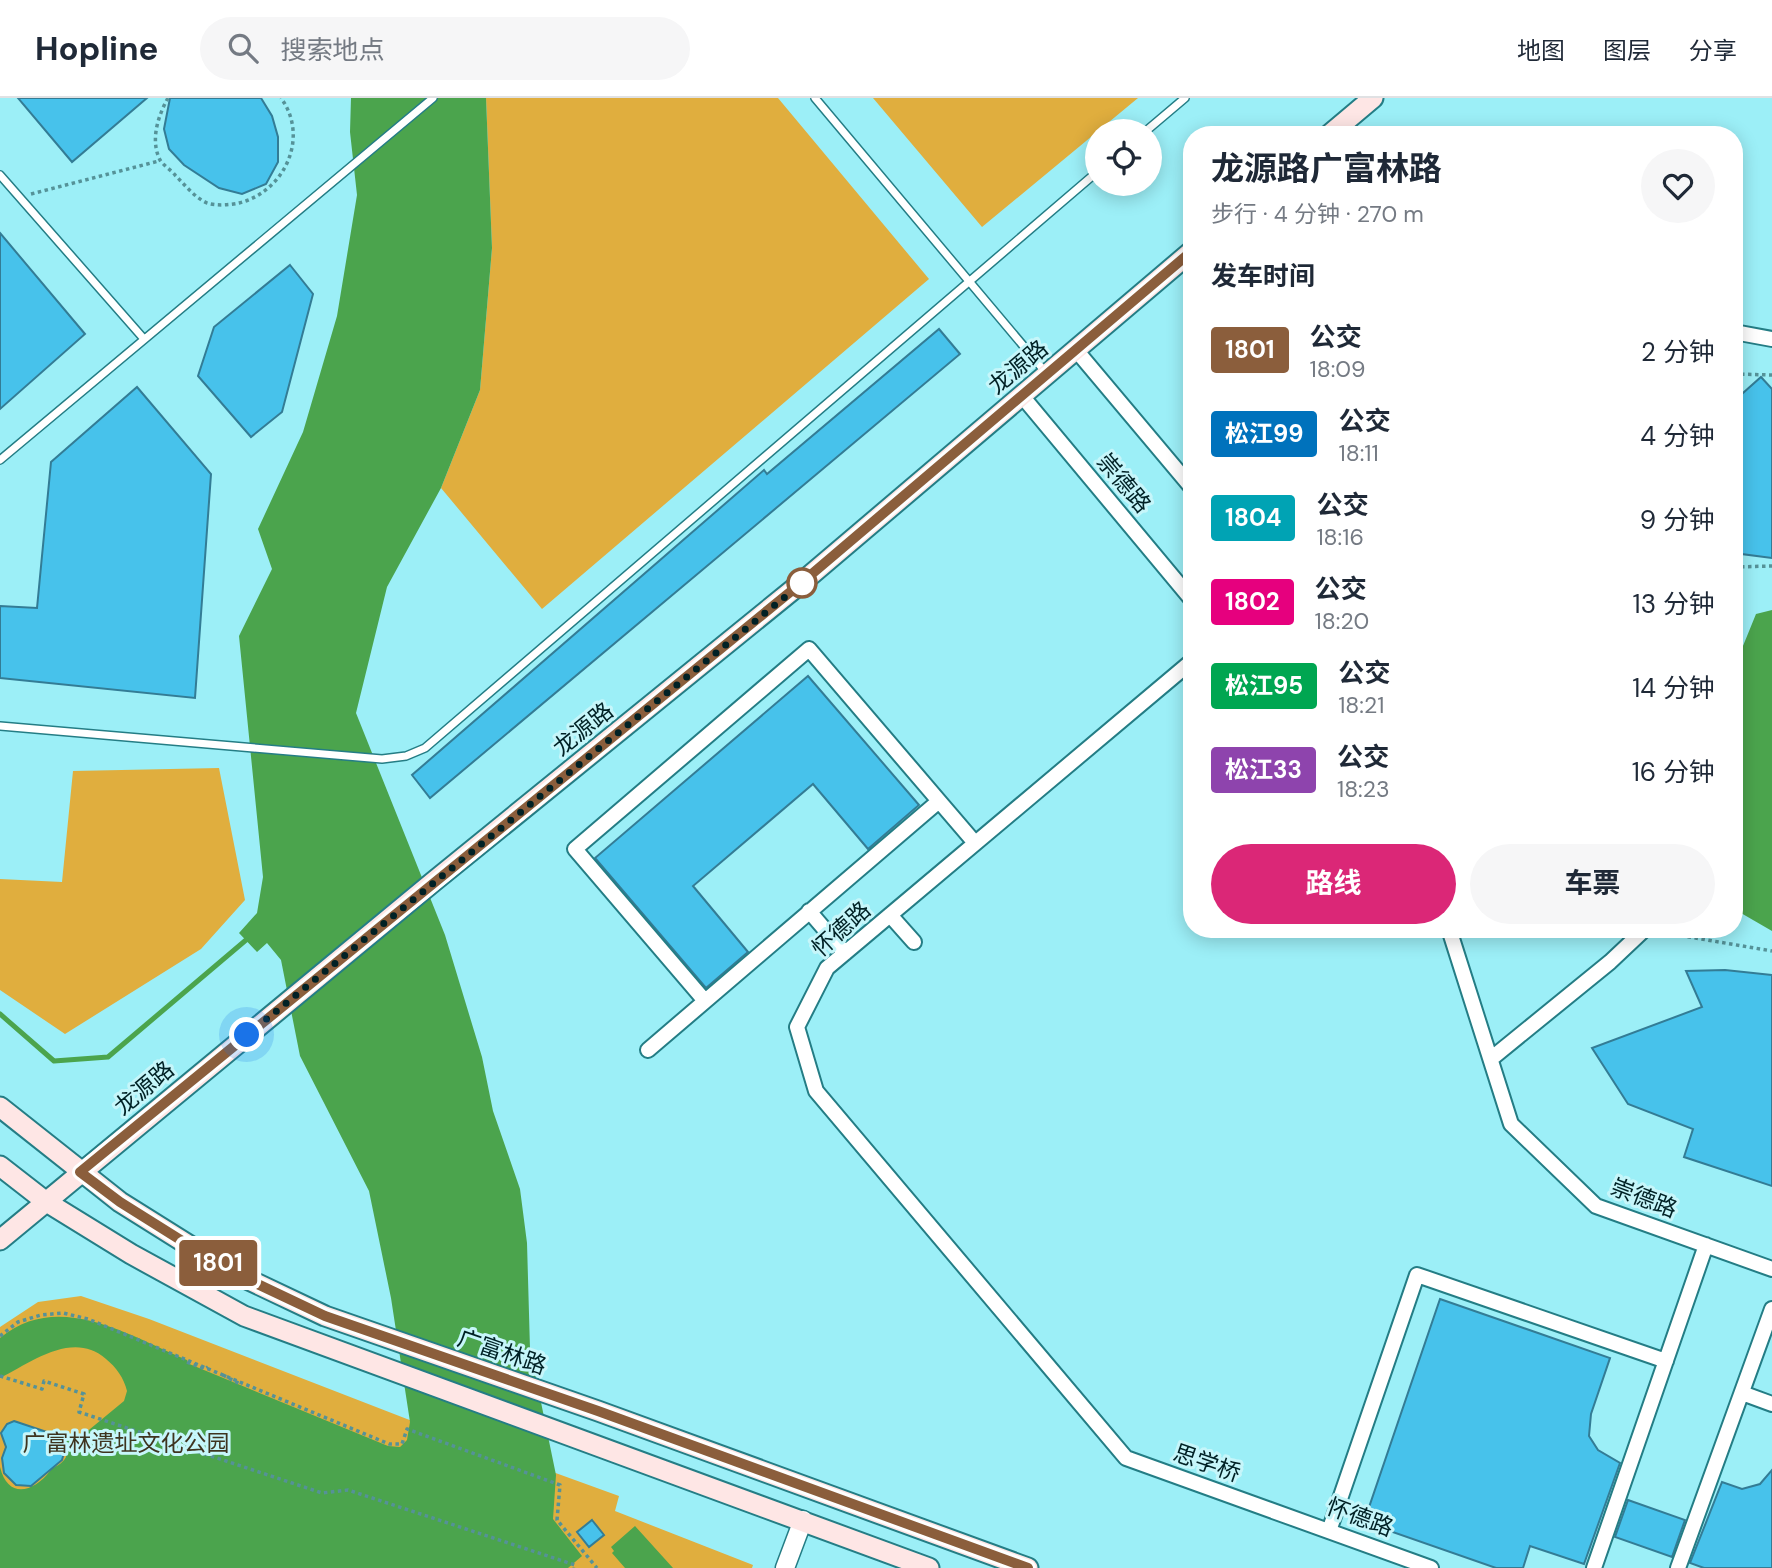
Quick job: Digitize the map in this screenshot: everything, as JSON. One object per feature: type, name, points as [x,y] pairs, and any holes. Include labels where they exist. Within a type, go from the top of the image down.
[{"type":"main road","points":[[1340,126],[1373,98]]},
{"type":"main road","name":"龙源路","points":[[0,1240],[268,1017],[800,584],[1183,259]]},
{"type":"main road","name":"广富林路","points":[[0,1107],[120,1202],[230,1271],[325,1316],[1028,1568]]},
{"type":"main road","points":[[0,1166],[45,1201],[131,1254],[244,1316],[929,1568]]},
{"type":"street","points":[[1743,334],[1772,339]]},
{"type":"street","points":[[1076,350],[1183,477]]},
{"type":"street","name":"崇德路","points":[[1021,396],[1183,589]]},
{"type":"street","points":[[705,1001],[575,849],[809,649],[975,844]]},
{"type":"street","name":"怀德路","points":[[1126,1458],[816,1091],[797,1027],[827,968],[1183,669]]},
{"type":"street","points":[[648,1050],[939,801]]},
{"type":"street","points":[[809,911],[845,953]]},
{"type":"street","points":[[890,915],[914,942]]},
{"type":"street","name":"崇德路","points":[[1452,938],[1511,1124],[1596,1206],[1772,1269]]},
{"type":"street","points":[[1492,1058],[1635,938]]},
{"type":"street","points":[[1594,1568],[1706,1245]]},
{"type":"street","points":[[1329,1531],[1417,1275],[1665,1361]]},
{"type":"street","points":[[1678,1568],[1772,1309]]},
{"type":"street","points":[[1742,1394],[1772,1404]]},
{"type":"street","name":"思学桥","points":[[1126,1458],[1272,1510]]},
{"type":"street","name":"怀德路","points":[[1272,1510],[1431,1568]]},
{"type":"street","points":[[786,1568],[803,1520]]},
{"type":"lane","points":[[0,460],[433,98]]},
{"type":"lane","points":[[816,98],[1047,374]]},
{"type":"lane","points":[[1160,119],[1185,98]]},
{"type":"lane","points":[[0,176],[144,339]]},
{"type":"lane","points":[[0,726],[382,759],[406,756],[425,748],[1085,182]]},
{"type":"path","points":[[168,98],[159,115],[156,138],[160,161],[191,192],[209,204],[231,205],[253,200],[271,187],[285,170],[292,149],[293,127],[281,98]]},
{"type":"path","points":[[19,197],[160,161]]},
{"type":"path","points":[[1743,374],[1772,375]]},
{"type":"path","points":[[1743,568],[1772,566]]},
{"type":"path","points":[[1698,938],[1772,951]]},
{"type":"path","points":[[0,1336],[27,1318],[63,1313],[106,1324],[389,1444],[402,1444],[407,1429],[560,1485],[557,1520],[597,1568]]},
{"type":"path","points":[[187,1362],[205,1369],[208,1367]]},
{"type":"path","points":[[222,1373],[224,1378],[242,1385]]},
{"type":"path","points":[[0,1376],[42,1389],[44,1381],[85,1394],[79,1412],[322,1493],[348,1490],[574,1567]]},
{"type":"green space","points":[[486,98],[778,98],[929,279],[542,609],[441,488],[480,390],[492,248]]},
{"type":"green space","points":[[873,98],[1138,98],[1113,119],[1085,119],[1085,142],[982,227]]},
{"type":"green space","points":[[219,768],[245,900],[201,949],[65,1034],[0,990],[0,879],[62,882],[73,771]]},
{"type":"green space","name":"广富林遗址文化公园","points":[[81,1296],[149,1319],[407,1419],[619,1496],[615,1511],[753,1565],[752,1568],[0,1568],[0,1327],[38,1302]]},
{"type":"shaded area","points":[[351,98],[486,98],[492,248],[480,390],[441,488],[387,587],[356,713],[445,935],[482,1057],[493,1111],[520,1189],[527,1243],[530,1349],[556,1475],[553,1519],[582,1556],[568,1568],[0,1568],[0,1467],[4,1478],[15,1488],[29,1488],[37,1484],[66,1457],[63,1439],[84,1434],[124,1401],[127,1391],[122,1377],[110,1362],[93,1351],[80,1347],[66,1348],[39,1357],[0,1378],[0,1338],[22,1324],[45,1318],[69,1317],[117,1329],[187,1360],[187,1363],[388,1446],[400,1447],[407,1440],[410,1422],[391,1298],[369,1191],[300,1056],[281,960],[267,943],[257,952],[239,933],[257,913],[263,877],[239,636],[272,569],[258,529],[303,432],[337,316],[357,195],[350,132]]},
{"type":"shaded area","points":[[1772,610],[1772,931],[1743,914],[1743,646],[1756,614]]},
{"type":"shaded area","points":[[635,1526],[673,1568],[625,1568],[612,1553],[614,1551],[611,1547]]},
{"type":"building","points":[[18,98],[147,98],[72,162]]},
{"type":"building","points":[[170,98],[261,98],[272,116],[278,137],[278,162],[266,184],[242,194],[219,188],[184,165],[169,149],[164,129]]},
{"type":"building","points":[[0,233],[85,334],[0,409]]},
{"type":"building","points":[[290,265],[313,294],[282,412],[251,437],[198,376],[214,327]]},
{"type":"building","points":[[939,329],[960,354],[430,798],[412,775],[764,470],[767,474]]},
{"type":"building","points":[[1761,377],[1772,389],[1772,558],[1743,554],[1743,393]]},
{"type":"building","points":[[137,387],[211,474],[195,698],[0,678],[0,606],[37,608],[51,462]]},
{"type":"building","points":[[808,676],[919,805],[868,849],[813,784],[693,886],[748,952],[706,988],[595,858]]},
{"type":"building","points":[[1725,970],[1772,975],[1772,1186],[1684,1157],[1693,1129],[1628,1104],[1592,1048],[1702,1007],[1686,971]]},
{"type":"building","points":[[1440,1299],[1610,1358],[1591,1414],[1589,1436],[1598,1450],[1620,1463],[1584,1564],[1530,1546],[1523,1568],[1496,1568],[1364,1522]]},
{"type":"building","points":[[14,1421],[53,1434],[65,1449],[62,1460],[31,1486],[16,1485],[4,1473],[2,1458],[6,1447],[1,1433],[7,1424]]},
{"type":"building","points":[[1772,1470],[1772,1568],[1704,1568],[1690,1563],[1722,1482],[1742,1489],[1760,1484]]},
{"type":"building","points":[[1628,1500],[1685,1520],[1672,1557],[1615,1537]]},
{"type":"building","points":[[592,1520],[604,1535],[589,1547],[577,1532]]},
{"type":"waterway","points":[[0,1014],[54,1061],[108,1057],[246,940]]},
{"type":"bus line","name":"1801","points":[[1028,1568],[598,1411],[325,1316],[230,1271],[120,1202],[80,1172],[800,584],[1183,259]]},
{"type":"route","points":[[247,1035],[802,583]]}]
